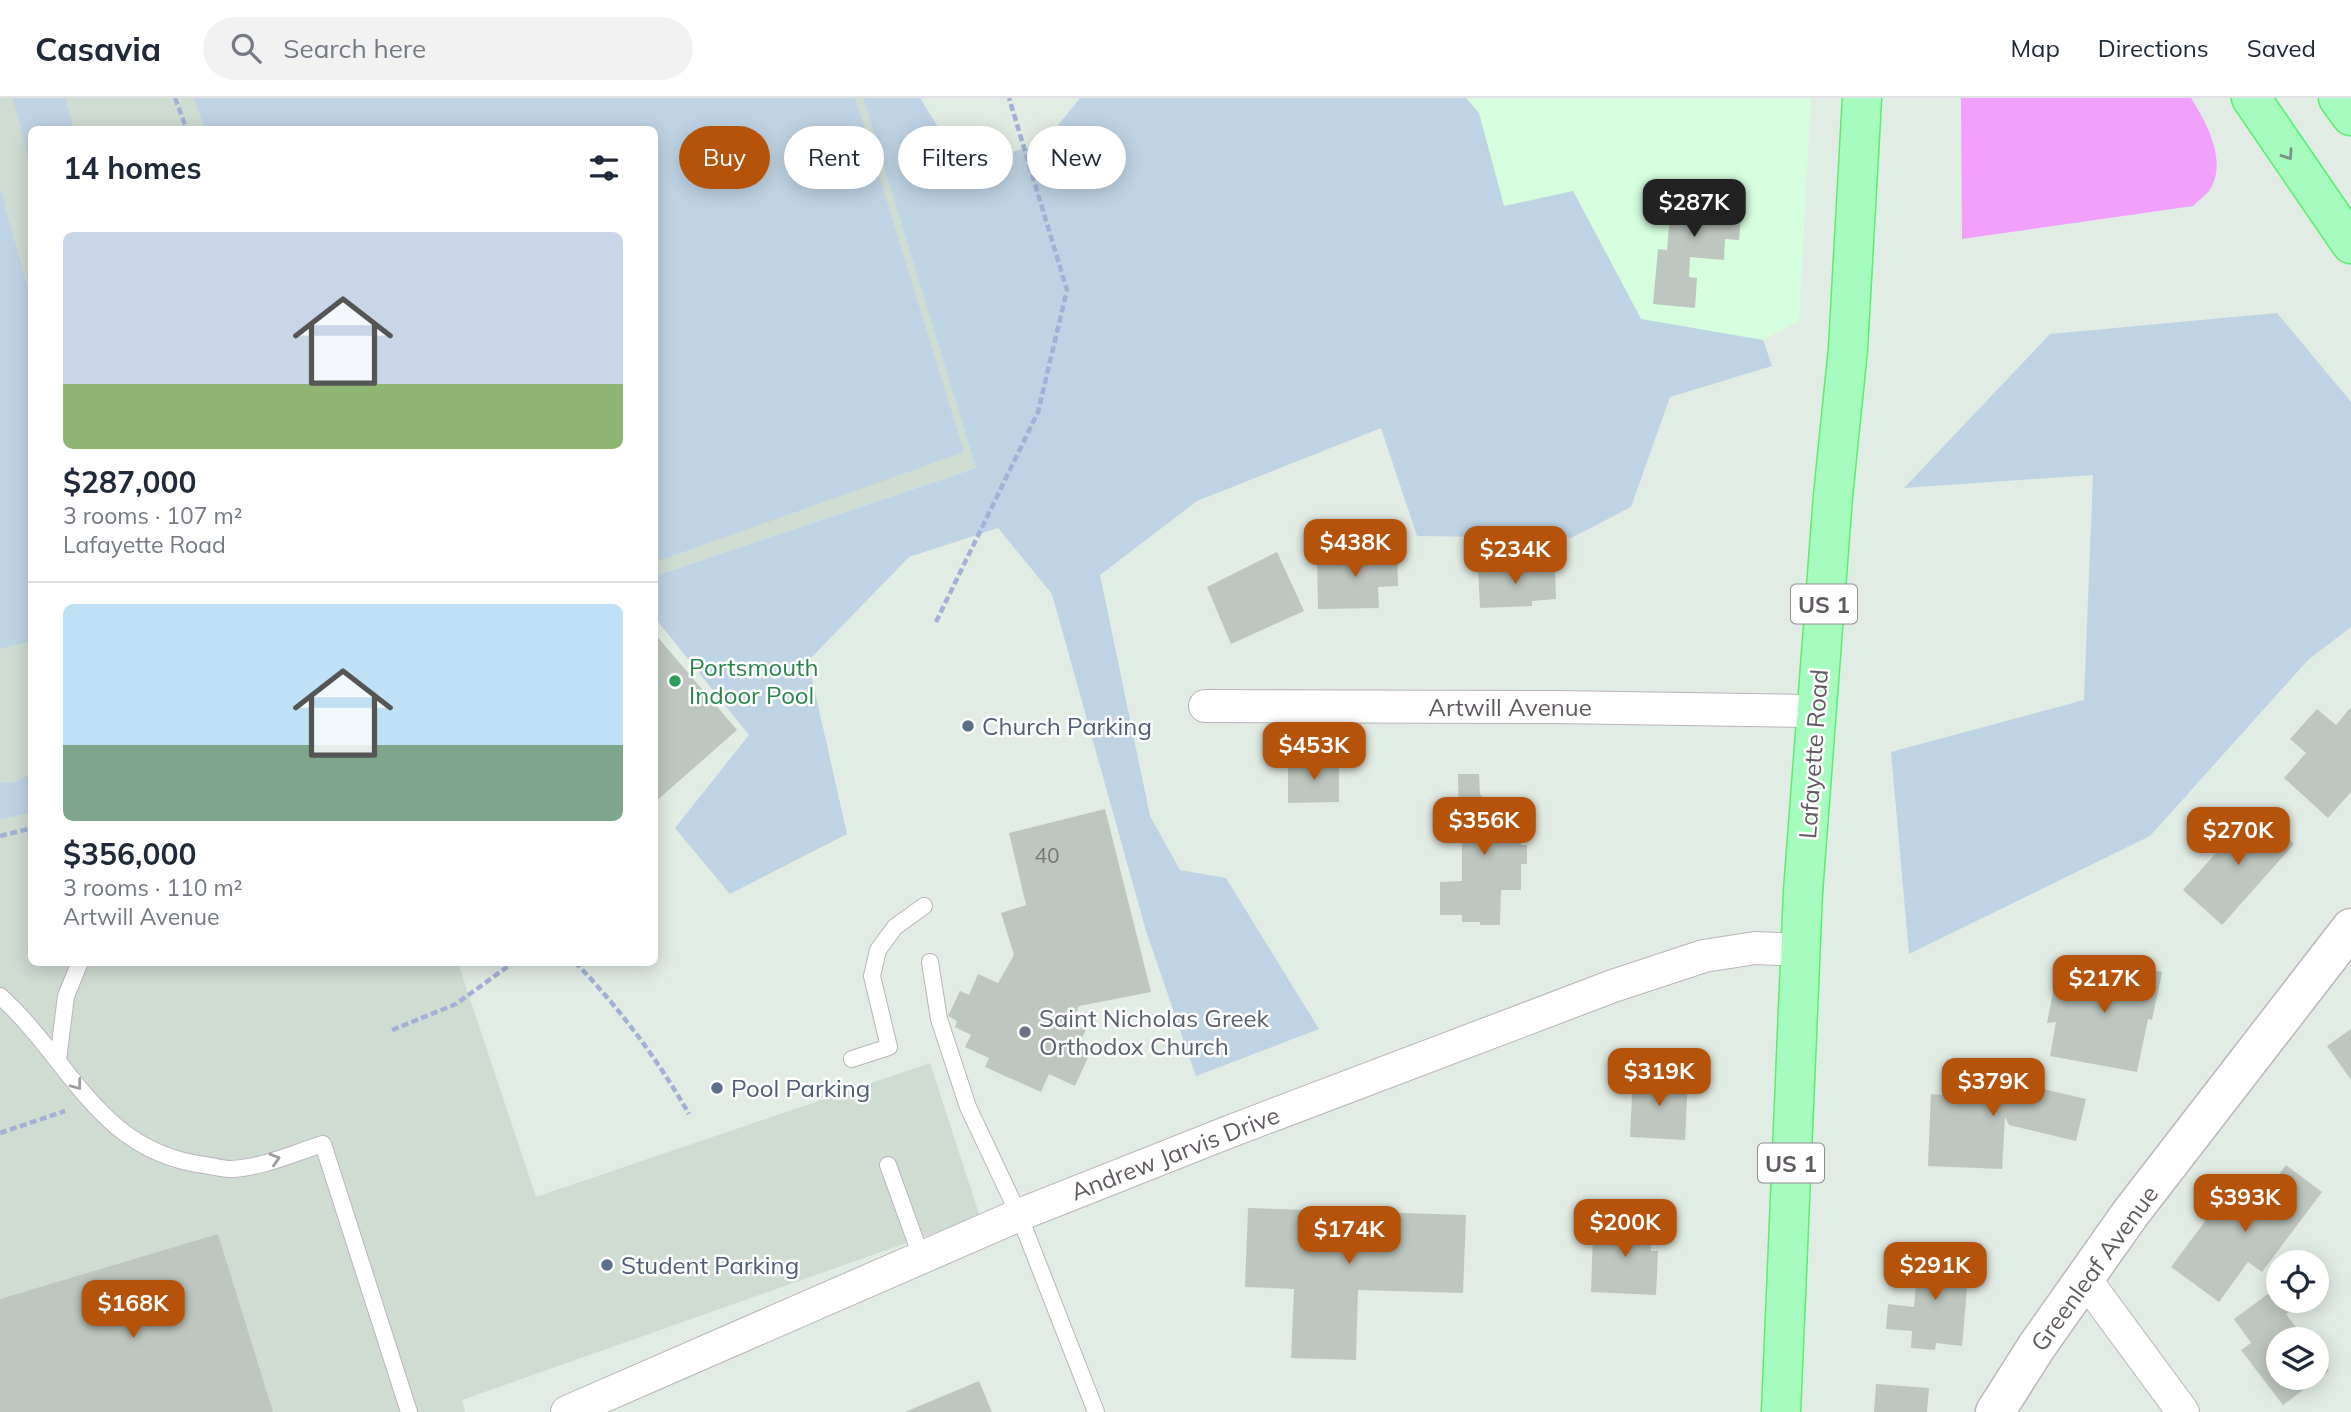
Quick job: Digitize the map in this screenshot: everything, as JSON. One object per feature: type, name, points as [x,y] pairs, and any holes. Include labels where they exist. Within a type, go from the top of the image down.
[{"type":"main road","name":"Lafayette Road","points":[[1781,1412],[1801,950],[1816,712],[1848,349],[1861,98]]},
{"type":"main road","points":[[2251,98],[2351,244]]},
{"type":"main road","points":[[2339,98],[2351,116]]},
{"type":"street","name":"Artwill Avenue","points":[[1205,706],[1556,707],[1816,712]]},
{"type":"street","name":"Greenleaf Avenue","points":[[1995,1412],[2012,1383],[2130,1214],[2351,928]]},
{"type":"street","name":"Andrew Jarvis Drive","points":[[567,1412],[1019,1214],[1231,1130],[1613,986],[1703,956],[1755,948],[1801,950]]},
{"type":"street","points":[[2085,1279],[2183,1412]]},
{"type":"lane","points":[[852,1059],[889,1047],[872,976],[878,950],[895,926],[924,906]]},
{"type":"lane","points":[[930,962],[939,1019],[968,1107],[1019,1214],[1096,1412]]},
{"type":"lane","points":[[58,1060],[66,996],[78,966]]},
{"type":"lane","points":[[0,996],[58,1060],[91,1103],[122,1133],[152,1151],[187,1163],[231,1169],[262,1163],[323,1144],[409,1412]]},
{"type":"lane","points":[[888,1164],[920,1256]]},
{"type":"path","points":[[175,98],[186,126]]},
{"type":"path","points":[[936,622],[1038,412],[1067,289],[1009,98]]},
{"type":"path","points":[[0,836],[28,829]]},
{"type":"path","points":[[391,1030],[456,1004],[508,966]]},
{"type":"path","points":[[579,966],[611,999],[654,1056],[689,1114]]},
{"type":"path","points":[[0,1133],[72,1109]]},
{"type":"shaded area","points":[[0,98],[863,98],[872,126],[784,126],[784,189],[884,189],[884,167],[976,468],[658,575],[658,126],[28,126],[28,966],[459,966],[536,1197],[930,1063],[980,1217],[462,1400],[465,1412],[0,1412]]},
{"type":"shaded area","points":[[13,98],[65,98],[73,126],[28,126],[28,156]]},
{"type":"shaded area","points":[[194,98],[855,98],[864,126],[784,126],[784,189],[883,189],[964,452],[658,561],[658,126],[204,126]]},
{"type":"shaded area","points":[[863,98],[920,98],[937,126],[898,126],[898,189],[1013,189],[1013,152],[1027,148],[1027,189],[1126,189],[1126,126],[1057,126],[1080,98],[1466,98],[1479,113],[1504,206],[1573,191],[1641,319],[1763,340],[1772,366],[1670,397],[1631,507],[1571,538],[1417,536],[1381,428],[1197,501],[1100,575],[1150,816],[1180,870],[1226,878],[1319,1029],[1196,1076],[1146,931],[1052,594],[998,528],[909,557],[808,661],[847,834],[730,894],[675,828],[749,735],[658,622],[658,575],[976,468],[884,167],[884,126],[872,126]]},
{"type":"shaded area","points":[[1466,98],[1811,98],[1799,321],[1763,340],[1641,319],[1574,191],[1504,207],[1479,113]]},
{"type":"shaded area","points":[[1961,98],[2191,98],[2212,140],[2217,164],[2216,175],[2211,189],[2193,206],[1962,239]]},
{"type":"shaded area","points":[[0,188],[28,289],[28,642],[0,649]]},
{"type":"shaded area","points":[[2277,313],[2351,402],[2351,627],[2308,660],[2150,836],[1909,954],[1891,752],[2084,700],[2093,475],[1904,488],[2050,334]]},
{"type":"shaded area","points":[[28,775],[28,814],[0,819],[0,783],[14,782]]},
{"type":"building","points":[[1673,182],[1730,187],[1729,203],[1742,204],[1739,240],[1725,239],[1724,260],[1690,257],[1689,277],[1697,278],[1695,308],[1653,304],[1658,249],[1667,250]]},
{"type":"building","points":[[1397,551],[1398,586],[1378,587],[1379,608],[1318,609],[1317,554]]},
{"type":"building","points":[[1277,552],[1304,611],[1231,644],[1207,587]]},
{"type":"building","points":[[1531,565],[1531,572],[1555,571],[1556,599],[1532,601],[1532,606],[1480,608],[1478,568]]},
{"type":"building","name":"Portsmouth Indoor Pool","points":[[658,638],[737,730],[658,799]]},
{"type":"building","points":[[2351,707],[2351,792],[2328,818],[2284,778],[2306,753],[2290,739],[2317,709],[2336,725]]},
{"type":"building","points":[[1339,761],[1339,802],[1288,803],[1288,762]]},
{"type":"building","points":[[1458,774],[1479,774],[1480,794],[1487,802],[1508,802],[1508,820],[1520,820],[1521,845],[1527,845],[1527,864],[1521,864],[1521,890],[1501,890],[1500,925],[1462,922],[1462,915],[1440,915],[1440,882],[1462,881]]},
{"type":"building","points":[[1105,809],[1151,992],[1079,1006],[1071,1023],[1086,1030],[1079,1043],[1092,1049],[1075,1086],[1049,1074],[1041,1092],[985,1067],[989,1058],[965,1047],[971,1035],[955,1027],[957,1021],[948,1016],[960,991],[969,995],[978,974],[998,983],[1014,955],[1001,913],[1026,905],[1009,833]]},
{"type":"building","points":[[2255,809],[2294,844],[2222,925],[2183,890]]},
{"type":"building","points":[[2106,961],[2162,972],[2152,1020],[2148,1019],[2137,1072],[2050,1056],[2056,1022],[2047,1023],[2057,971],[2102,979]]},
{"type":"building","points":[[2351,1029],[2351,1080],[2327,1046]]},
{"type":"building","points":[[1946,1072],[2001,1074],[2000,1077],[2019,1083],[2022,1079],[2042,1093],[2043,1089],[2086,1099],[2076,1141],[2009,1125],[2005,1117],[2002,1169],[1928,1166],[1931,1094],[1945,1095]]},
{"type":"building","points":[[1633,1076],[1688,1079],[1685,1140],[1630,1137]]},
{"type":"building","points":[[2286,1165],[2322,1192],[2278,1250],[2266,1250],[2266,1267],[2262,1272],[2248,1262],[2219,1302],[2171,1267],[2229,1189],[2270,1219],[2275,1212],[2260,1201]]},
{"type":"building","points":[[1248,1208],[1466,1215],[1463,1293],[1358,1290],[1356,1360],[1291,1358],[1294,1289],[1245,1287]]},
{"type":"building","points":[[1619,1214],[1644,1215],[1644,1229],[1651,1230],[1651,1251],[1658,1251],[1656,1295],[1591,1292],[1593,1232],[1618,1232]]},
{"type":"building","points":[[218,1234],[273,1412],[0,1412],[0,1299]]},
{"type":"building","points":[[1919,1251],[1970,1255],[1962,1346],[1936,1343],[1935,1350],[1911,1348],[1912,1331],[1886,1329],[1888,1304],[1914,1307]]},
{"type":"building","points":[[2266,1295],[2266,1313],[2288,1313],[2296,1327],[2266,1327],[2266,1383],[2241,1350],[2251,1343],[2234,1319]]},
{"type":"building","points":[[979,1381],[992,1412],[905,1412]]},
{"type":"building","points":[[1876,1384],[1929,1388],[1927,1412],[1874,1412]]},
{"type":"building","points":[[2272,1390],[2303,1390],[2283,1405]]},
{"type":"place","name":"Portsmouth Indoor Pool","points":[[675,681]]},
{"type":"place","name":"Church Parking","points":[[968,726]]},
{"type":"place","name":"Saint Nicholas Greek Orthodox Church","points":[[1025,1032]]},
{"type":"place","name":"Pool Parking","points":[[717,1088]]},
{"type":"place","name":"Student Parking","points":[[607,1265]]}]
